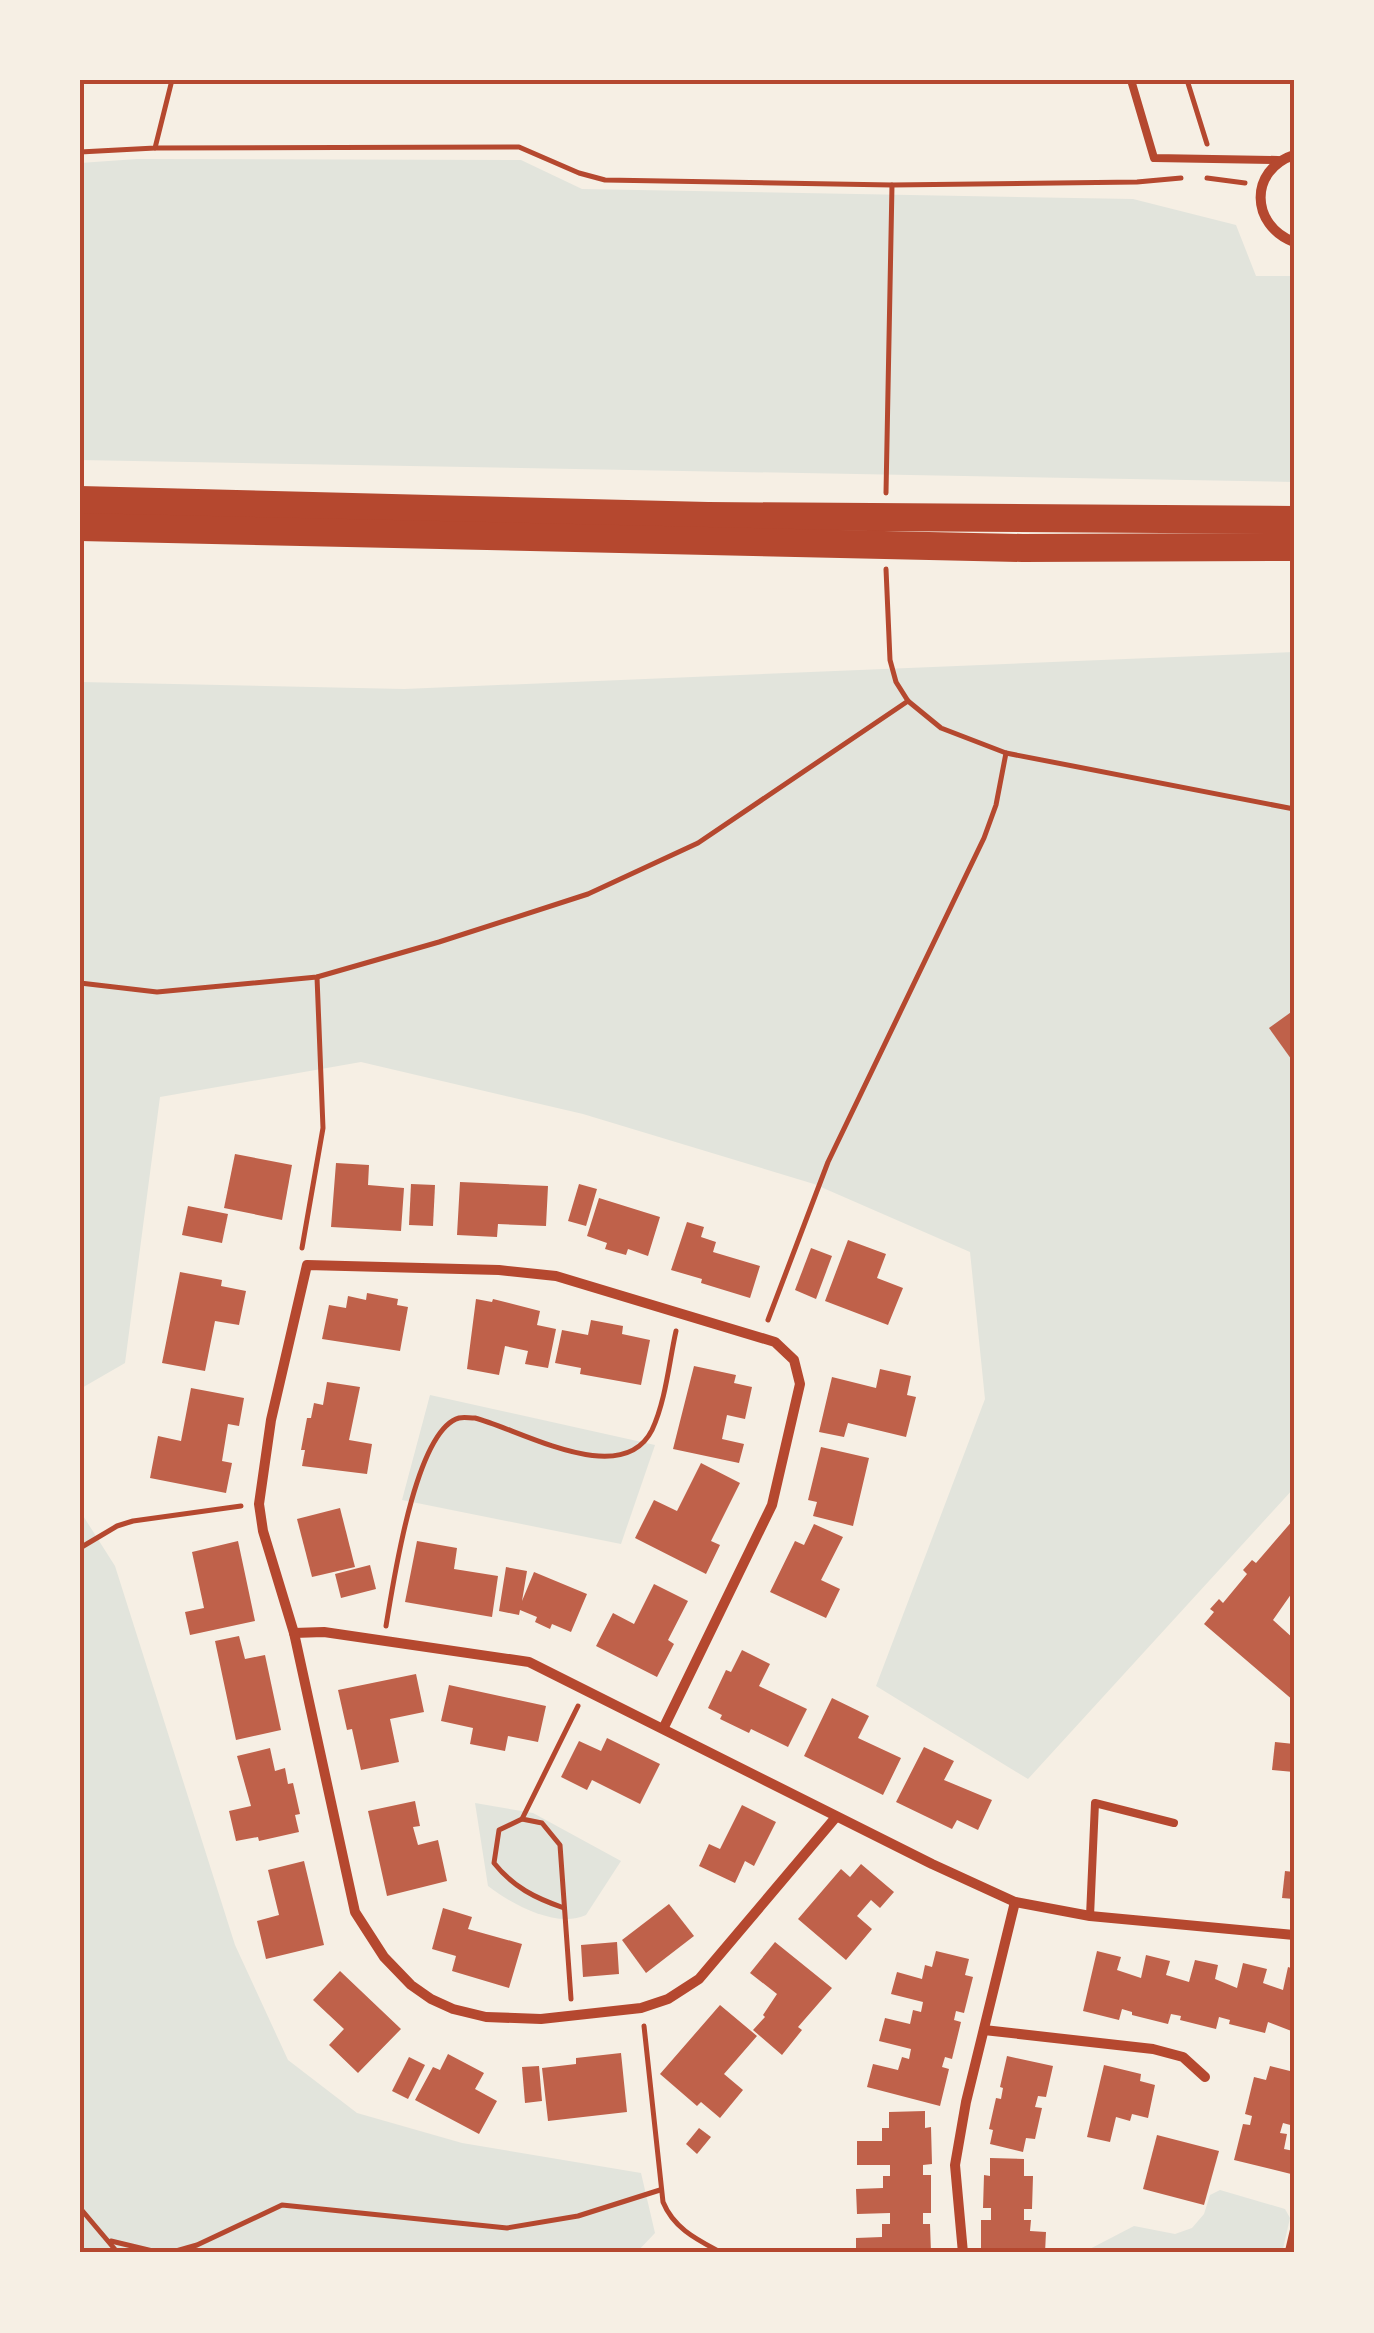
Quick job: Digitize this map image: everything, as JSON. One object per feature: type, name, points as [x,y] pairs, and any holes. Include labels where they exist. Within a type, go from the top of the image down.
[{"type":"highway","points":[[80,500],[708,516],[1294,520]]},
{"type":"highway","points":[[80,526],[1022,548],[1294,548]]},
{"type":"street","points":[[1294,155],[1278,160],[1261,184],[1262,216],[1280,236],[1294,242]]},
{"type":"street","points":[[664,1728],[772,1505],[800,1384],[794,1360],[776,1342],[556,1276],[498,1270],[307,1265],[272,1420],[258,1504],[294,1633],[355,1912],[367,1935],[412,1986],[453,2009],[486,2017],[572,2017],[641,2008],[668,1999],[698,1979],[836,1816]]},
{"type":"street","points":[[294,1633],[324,1632],[529,1662],[1015,1902],[1090,1916],[1294,1935]]},
{"type":"street","points":[[963,2253],[955,2165],[966,2102],[1015,1902]]},
{"type":"street","points":[[984,2030],[1153,2048],[1183,2056],[1205,2076]]},
{"type":"lane","points":[[1130,80],[1154,158],[1278,160]]},
{"type":"lane","points":[[1090,1916],[1095,1803],[1174,1823]]},
{"type":"path","points":[[156,148],[172,80]]},
{"type":"path","points":[[1187,80],[1218,180]]},
{"type":"path","points":[[80,152],[156,148],[519,147],[605,180],[892,184],[1137,182],[1193,177],[1261,184]]},
{"type":"path","points":[[885,452],[892,184]]},
{"type":"path","points":[[886,596],[890,660],[896,682],[908,702],[941,728],[1006,753],[1294,808]]},
{"type":"path","points":[[80,983],[157,992],[317,977],[588,894],[698,843],[908,702]]},
{"type":"path","points":[[762,1338],[828,1162],[984,838],[996,805],[1006,753]]},
{"type":"path","points":[[307,1265],[302,1246],[323,1128],[317,977]]},
{"type":"path","points":[[382,1641],[410,1500],[440,1432],[459,1418],[474,1418],[599,1458],[622,1457],[633,1452],[646,1440],[655,1422],[679,1313]]},
{"type":"path","points":[[80,1548],[133,1520],[258,1504]]},
{"type":"path","points":[[564,1908],[515,1885],[494,1863],[499,1830],[522,1818],[586,1690]]},
{"type":"path","points":[[522,1818],[542,1823],[560,1845],[572,2017]]},
{"type":"path","points":[[641,2008],[660,2190],[674,2222],[722,2253]]},
{"type":"path","points":[[109,2241],[165,2253],[197,2245],[282,2205],[507,2228],[578,2216],[660,2190]]},
{"type":"path","points":[[80,2208],[118,2253]]},
{"type":"path","points":[[1287,2253],[1294,2223]]},
{"type":"shaded area","points":[[137,159],[521,160],[582,189],[1133,199],[1236,225],[1256,276],[1294,276],[1294,482],[80,460],[80,163]]},
{"type":"shaded area","points":[[1294,652],[1294,1488],[1028,1779],[876,1686],[985,1399],[970,1252],[814,1184],[583,1114],[361,1062],[160,1097],[125,1363],[80,1389],[80,682],[404,689]]},
{"type":"shaded area","points":[[430,1395],[655,1445],[621,1544],[402,1500]]},
{"type":"shaded area","points":[[80,1511],[115,1566],[235,1945],[288,2060],[357,2113],[462,2143],[641,2173],[655,2233],[636,2253],[80,2253]]},
{"type":"shaded area","points":[[475,1803],[533,1813],[621,1861],[586,1915],[574,1919],[548,1917],[521,1907],[488,1886]]},
{"type":"shaded area","points":[[1220,2190],[1285,2209],[1290,2218],[1282,2253],[1082,2253],[1134,2226],[1175,2234],[1192,2228],[1204,2214],[1210,2195]]},
{"type":"building","points":[[1294,1010],[1294,1063],[1269,1028]]},
{"type":"building","points":[[235,1154],[292,1165],[282,1220],[224,1208]]},
{"type":"building","points":[[336,1163],[369,1165],[368,1185],[404,1188],[401,1231],[331,1227]]},
{"type":"building","points":[[460,1182],[548,1186],[546,1226],[498,1224],[497,1237],[457,1235]]},
{"type":"building","points":[[411,1184],[435,1185],[433,1226],[409,1225]]},
{"type":"building","points":[[579,1184],[597,1189],[586,1226],[568,1221]]},
{"type":"building","points":[[599,1198],[660,1217],[648,1256],[628,1249],[626,1255],[605,1249],[607,1243],[587,1236]]},
{"type":"building","points":[[188,1206],[228,1214],[222,1243],[182,1235]]},
{"type":"building","points":[[687,1222],[704,1227],[701,1237],[716,1242],[713,1252],[760,1266],[750,1298],[671,1270]]},
{"type":"building","points":[[848,1240],[886,1254],[877,1278],[903,1288],[888,1325],[825,1301]]},
{"type":"building","points":[[811,1248],[832,1256],[816,1299],[795,1290]]},
{"type":"building","points":[[180,1272],[222,1280],[221,1286],[246,1291],[239,1325],[215,1321],[205,1371],[162,1363]]},
{"type":"building","points":[[367,1293],[398,1299],[397,1305],[408,1307],[400,1351],[322,1339],[329,1305],[346,1308],[348,1296],[366,1300]]},
{"type":"building","points":[[476,1299],[493,1299],[540,1311],[537,1325],[556,1329],[548,1368],[525,1364],[528,1351],[505,1346],[499,1375],[467,1369]]},
{"type":"building","points":[[591,1320],[623,1326],[622,1334],[650,1340],[641,1385],[580,1374],[581,1368],[555,1363],[562,1330],[588,1335]]},
{"type":"building","points":[[694,1366],[736,1375],[734,1383],[752,1387],[745,1419],[727,1415],[722,1439],[744,1444],[739,1463],[673,1449]]},
{"type":"building","points":[[880,1369],[911,1376],[907,1395],[916,1397],[906,1437],[848,1423],[844,1437],[819,1432],[832,1377],[876,1388]]},
{"type":"building","points":[[327,1382],[360,1387],[349,1440],[372,1444],[367,1474],[302,1466],[307,1418],[311,1418],[314,1403],[323,1405]]},
{"type":"building","points":[[191,1388],[244,1398],[239,1426],[228,1424],[222,1461],[232,1463],[226,1493],[150,1478],[158,1436],[181,1441]]},
{"type":"building","points":[[821,1447],[869,1458],[853,1526],[813,1516],[817,1502],[808,1500]]},
{"type":"building","points":[[701,1463],[740,1483],[711,1541],[720,1545],[706,1574],[635,1538],[654,1500],[677,1511]]},
{"type":"building","points":[[340,1508],[355,1567],[312,1577],[297,1519]]},
{"type":"building","points":[[1294,1519],[1294,1590],[1273,1620],[1294,1639],[1294,1701],[1204,1624],[1214,1612],[1210,1609],[1219,1599],[1223,1603],[1247,1574],[1243,1570],[1252,1560],[1256,1563]]},
{"type":"building","points":[[814,1524],[843,1537],[821,1580],[840,1589],[826,1618],[770,1592],[795,1541],[804,1545]]},
{"type":"building","points":[[238,1541],[255,1621],[190,1635],[185,1612],[204,1608],[192,1552]]},
{"type":"building","points":[[417,1541],[457,1548],[454,1569],[498,1576],[492,1617],[405,1602]]},
{"type":"building","points":[[370,1565],[376,1589],[341,1598],[335,1574]]},
{"type":"building","points":[[506,1567],[527,1571],[522,1601],[534,1572],[587,1594],[571,1632],[552,1624],[550,1629],[535,1622],[537,1617],[520,1610],[519,1615],[499,1611]]},
{"type":"building","points":[[654,1584],[688,1601],[668,1640],[674,1644],[657,1677],[596,1646],[613,1613],[634,1624]]},
{"type":"building","points":[[239,1636],[245,1659],[265,1655],[281,1730],[236,1740],[215,1641]]},
{"type":"building","points":[[742,1650],[770,1664],[759,1686],[807,1709],[788,1747],[720,1719],[722,1715],[708,1708],[726,1670],[731,1672]]},
{"type":"building","points":[[416,1674],[424,1712],[390,1719],[399,1762],[361,1770],[338,1690]]},
{"type":"building","points":[[449,1685],[546,1706],[538,1742],[508,1736],[505,1751],[470,1744],[473,1728],[441,1721]]},
{"type":"building","points":[[832,1698],[869,1716],[858,1738],[901,1758],[883,1795],[804,1756]]},
{"type":"building","points":[[607,1738],[660,1764],[640,1804],[592,1780],[587,1790],[561,1777],[579,1741],[601,1751]]},
{"type":"building","points":[[1275,1742],[1294,1744],[1294,1772],[1272,1770]]},
{"type":"building","points":[[924,1747],[954,1761],[944,1780],[992,1800],[978,1830],[957,1820],[952,1829],[896,1802]]},
{"type":"building","points":[[270,1748],[275,1771],[285,1768],[288,1784],[293,1783],[300,1814],[295,1815],[299,1832],[259,1841],[258,1837],[236,1841],[229,1811],[251,1806],[237,1756]]},
{"type":"building","points":[[415,1801],[420,1826],[413,1827],[418,1845],[438,1840],[447,1881],[387,1896],[368,1811]]},
{"type":"building","points":[[742,1805],[776,1822],[754,1866],[745,1861],[735,1883],[699,1866],[709,1844],[720,1849]]},
{"type":"building","points":[[304,1861],[324,1945],[266,1959],[257,1921],[279,1915],[268,1870]]},
{"type":"building","points":[[861,1864],[894,1892],[880,1908],[871,1900],[857,1916],[872,1929],[846,1960],[798,1919],[841,1869],[850,1877]]},
{"type":"building","points":[[1285,1871],[1294,1872],[1294,1899],[1282,1898]]},
{"type":"building","points":[[669,1904],[694,1936],[646,1973],[622,1940]]},
{"type":"building","points":[[443,1908],[472,1917],[468,1929],[522,1944],[509,1988],[452,1971],[456,1956],[432,1949]]},
{"type":"building","points":[[617,1942],[619,1974],[583,1977],[581,1945]]},
{"type":"building","points":[[775,1942],[832,1988],[798,2027],[802,2030],[782,2055],[753,2030],[777,1994],[750,1973]]},
{"type":"building","points":[[936,1951],[969,1959],[965,1975],[973,1977],[964,2013],[956,2011],[954,2020],[961,2022],[952,2059],[945,2057],[942,2067],[949,2069],[940,2106],[867,2087],[873,2064],[898,2070],[902,2057],[909,2059],[911,2049],[879,2041],[885,2018],[910,2024],[913,2010],[921,2012],[923,2002],[891,1994],[897,1972],[922,1979],[925,1965],[932,1967]]},
{"type":"building","points":[[1097,1951],[1121,1957],[1117,1970],[1141,1978],[1146,1955],[1170,1961],[1166,1975],[1189,1982],[1195,1960],[1218,1965],[1215,1979],[1237,1988],[1243,1963],[1267,1969],[1263,1983],[1283,1990],[1288,1967],[1294,1969],[1294,2032],[1268,2022],[1265,2033],[1229,2024],[1230,2020],[1219,2017],[1216,2029],[1171,2014],[1168,2024],[1122,2009],[1119,2020],[1083,2011]]},
{"type":"building","points":[[340,1971],[401,2029],[358,2073],[329,2045],[344,2029],[313,2000]]},
{"type":"building","points":[[720,2005],[757,2036],[724,2074],[743,2090],[720,2118],[701,2102],[697,2106],[660,2074]]},
{"type":"building","points":[[621,2053],[627,2112],[548,2121],[542,2068],[576,2064],[576,2058]]},
{"type":"building","points":[[448,2054],[484,2073],[475,2089],[497,2101],[479,2134],[415,2100],[433,2067],[440,2070]]},
{"type":"building","points":[[1007,2056],[1053,2066],[1046,2097],[1038,2096],[1035,2107],[1042,2108],[1035,2139],[1026,2138],[1023,2152],[990,2144],[993,2130],[989,2129],[996,2098],[1001,2099]]},
{"type":"building","points":[[409,2057],[425,2065],[408,2099],[392,2091]]},
{"type":"building","points":[[1104,2065],[1141,2074],[1140,2081],[1155,2085],[1148,2118],[1132,2114],[1130,2121],[1116,2117],[1110,2142],[1087,2137]]},
{"type":"building","points":[[539,2066],[542,2101],[525,2103],[522,2067]]},
{"type":"building","points":[[1270,2066],[1294,2072],[1294,2126],[1283,2123],[1280,2133],[1287,2134],[1284,2149],[1294,2151],[1291,2174],[1234,2160],[1243,2124],[1250,2125],[1252,2116],[1245,2114],[1254,2077],[1266,2080]]},
{"type":"building","points":[[925,2111],[925,2128],[931,2127],[932,2164],[923,2165],[923,2175],[931,2175],[931,2213],[923,2213],[923,2224],[930,2224],[931,2253],[856,2253],[856,2238],[882,2237],[882,2224],[890,2224],[890,2213],[857,2214],[856,2189],[883,2188],[883,2176],[890,2176],[890,2165],[857,2165],[857,2141],[882,2141],[882,2128],[889,2128],[889,2112]]},
{"type":"building","points":[[699,2128],[711,2137],[697,2154],[686,2144]]},
{"type":"building","points":[[1157,2135],[1219,2151],[1204,2205],[1143,2189]]},
{"type":"building","points":[[990,2158],[1024,2159],[1024,2176],[1033,2176],[1032,2209],[1024,2209],[1024,2220],[1031,2220],[1030,2231],[1046,2232],[1045,2253],[981,2253],[981,2220],[991,2220],[991,2208],[983,2208],[984,2175],[990,2176]]}]
